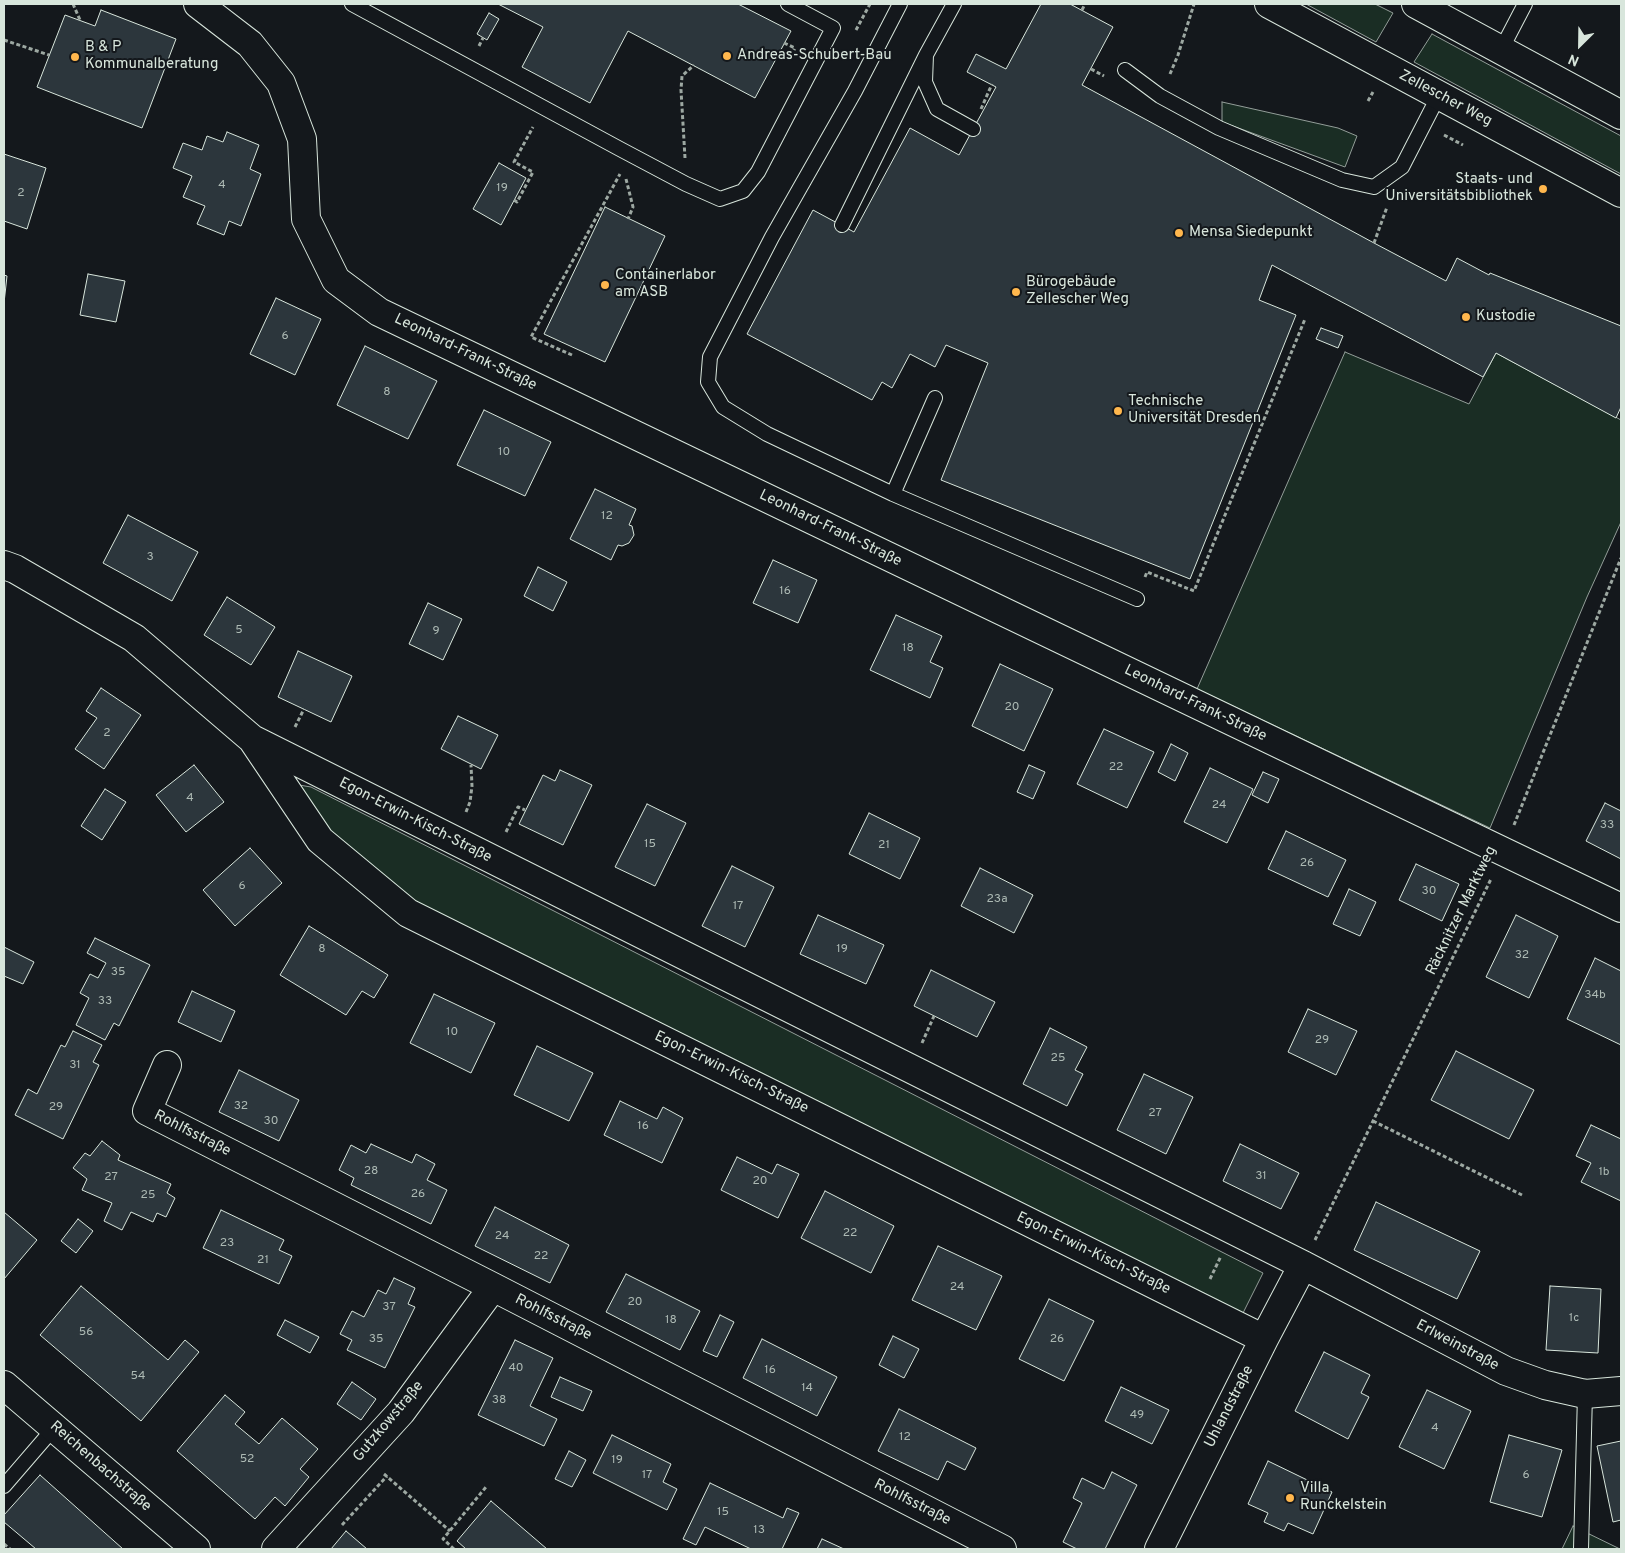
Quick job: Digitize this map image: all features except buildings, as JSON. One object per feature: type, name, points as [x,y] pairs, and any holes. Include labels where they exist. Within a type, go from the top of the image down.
[{"type":"street","name":"Leonhard-Frank-Straße","points":[[198,4],[250,44],[280,84],[302,139],[306,219],[336,280],[380,312],[1621,908]]},
{"type":"street","name":"Zellescher Weg","points":[[1269,4],[1621,193]]},
{"type":"street","points":[[1416,4],[1621,115]]},
{"type":"street","name":"Egon-Erwin-Kisch-Straße","points":[[4,565],[15,569],[134,638],[252,739],[1303,1265]]},
{"type":"street","name":"Egon-Erwin-Kisch-Straße","points":[[252,739],[320,840],[408,912],[1264,1339]]},
{"type":"street","name":"Rohlfsstraße","points":[[167,1065],[147,1111],[1002,1549]]},
{"type":"street","name":"Uhlandstraße","points":[[1159,1549],[1303,1265]]},
{"type":"street","name":"Erlweinstraße","points":[[1303,1265],[1506,1371],[1545,1386],[1585,1394],[1621,1391]]},
{"type":"street","name":"Gutzkowstraße","points":[[276,1549],[401,1412],[493,1287]]},
{"type":"street","name":"Reichenbachstraße","points":[[4,1385],[196,1549]]},
{"type":"lane","points":[[352,4],[544,107],[628,161],[720,199],[743,191],[758,172],[833,28],[788,4]]},
{"type":"lane","points":[[900,4],[855,91],[772,237],[710,357],[708,382],[723,407],[767,434],[893,494],[1137,599]]},
{"type":"lane","points":[[842,225],[926,55],[954,4]]},
{"type":"lane","points":[[1501,50],[1525,4]]},
{"type":"lane","points":[[926,55],[926,82],[937,109],[973,129]]},
{"type":"lane","points":[[1125,70],[1160,96],[1219,128],[1342,180],[1374,188],[1402,167],[1439,95]]},
{"type":"lane","points":[[893,494],[935,398]]},
{"type":"lane","points":[[1581,1549],[1585,1394]]},
{"type":"lane","points":[[4,1486],[54,1428]]},
{"type":"path","points":[[73,4],[80,20]]},
{"type":"path","points":[[1082,10],[1085,4]]},
{"type":"path","points":[[1168,79],[1178,55],[1194,4]]},
{"type":"path","points":[[4,40],[50,55]]},
{"type":"path","points":[[784,43],[795,48],[790,57]]},
{"type":"path","points":[[686,184],[681,90],[682,76],[694,66]]},
{"type":"path","points":[[1091,69],[1108,78]]},
{"type":"path","points":[[514,200],[517,202],[533,172],[514,162],[544,107]]},
{"type":"path","points":[[628,161],[633,207],[628,219]]},
{"type":"path","points":[[572,355],[531,337],[628,161]]},
{"type":"path","points":[[1137,599],[1147,572],[1194,591],[1305,319]]},
{"type":"path","name":"Räcknitzer Marktweg","points":[[1303,1265],[1504,851],[1621,558]]},
{"type":"path","points":[[454,841],[470,802],[472,765]]},
{"type":"path","points":[[492,860],[518,807],[525,810]]},
{"type":"path","points":[[1373,1121],[1522,1195]]},
{"type":"path","points":[[1207,1285],[1223,1252]]},
{"type":"path","points":[[363,1455],[450,1531]]},
{"type":"path","points":[[342,1525],[387,1476]]},
{"type":"path","points":[[454,1549],[442,1539],[486,1488]]},
{"type":"path","points":[[4,1544],[10,1549]]},
{"type":"green space","points":[[1306,4],[1375,4],[1393,13],[1376,42]]},
{"type":"green space","points":[[1432,34],[1621,136],[1621,174],[1414,62]]},
{"type":"green space","points":[[1222,102],[1338,128],[1357,136],[1345,167],[1222,122]]},
{"type":"green space","points":[[1345,352],[1469,404],[1496,353],[1621,420],[1621,522],[1587,597],[1490,828],[1197,689]]},
{"type":"green space","points":[[299,785],[311,787],[1263,1273],[1243,1313],[423,907],[372,872],[331,839]]},
{"type":"green space","points":[[1573,1526],[1581,1530],[1620,1549],[1562,1549]]},
{"type":"place","name":"Andreas-Schubert-Bau","points":[[727,56]]},
{"type":"place","name":"B & P Kommunalberatung","points":[[75,57]]},
{"type":"place","name":"Staats- und Universitätsbibliothek","points":[[1543,189]]},
{"type":"place","name":"Mensa Siedepunkt","points":[[1179,233]]},
{"type":"place","name":"Containerlabor am ASB","points":[[605,285]]},
{"type":"place","name":"Bürogebäude Zellescher Weg","points":[[1016,292]]},
{"type":"place","name":"Kustodie","points":[[1466,317]]},
{"type":"place","name":"Technische Universität Dresden","points":[[1118,411]]},
{"type":"place","name":"Villa Runckelstein","points":[[1290,1498]]}]
